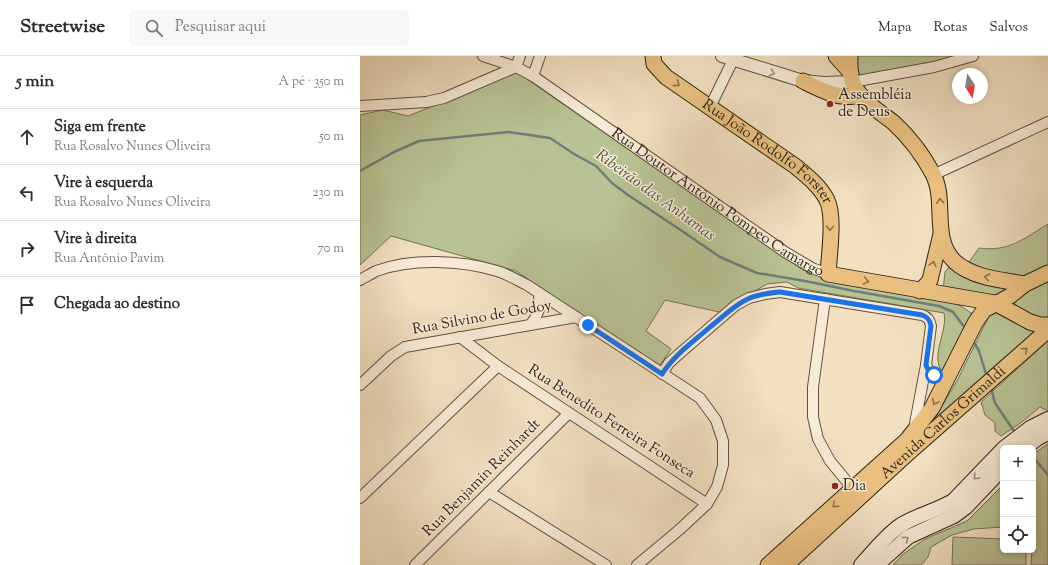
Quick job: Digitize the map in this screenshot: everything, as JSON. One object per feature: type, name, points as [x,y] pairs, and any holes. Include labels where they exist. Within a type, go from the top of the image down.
[{"type":"main road","name":"Rua João Rodolfo Forster","points":[[653,56],[654,64],[666,77],[795,166],[821,191],[827,201],[830,213],[828,274]]},
{"type":"main road","points":[[836,56],[854,84],[906,135],[925,160],[938,189],[941,234],[947,252],[953,260],[966,270],[981,276],[1025,284]]},
{"type":"main road","points":[[802,82],[848,97],[854,84],[850,56]]},
{"type":"main road","points":[[920,290],[930,280],[941,234]]},
{"type":"main road","name":"Avenida Carlos Grimaldi","points":[[768,565],[907,440],[932,408],[975,324],[984,310],[1010,296],[1025,284],[1048,273]]},
{"type":"main road","name":"Rua Doutor Antônio Pompeo Camargo","points":[[828,274],[995,303],[1030,322],[1048,325]]},
{"type":"main road","name":"Avenida Carlos Grimaldi","points":[[786,565],[1048,330]]},
{"type":"main road","points":[[1028,445],[1041,433],[1048,419]]},
{"type":"main road","points":[[1011,445],[1041,433]]},
{"type":"main road","points":[[861,565],[900,525],[953,501],[1000,453]]},
{"type":"main road","points":[[877,565],[908,537],[954,516],[966,507],[1000,471]]},
{"type":"street","name":"Rua Doutor Antônio Pompeo Camargo","points":[[483,56],[516,67],[533,76],[785,252],[812,268],[828,274]]},
{"type":"street","points":[[360,106],[426,102],[438,99],[516,67],[520,56]]},
{"type":"street","points":[[533,76],[540,56]]},
{"type":"street","points":[[854,84],[934,67],[973,56]]},
{"type":"street","points":[[710,107],[728,58],[802,82]]},
{"type":"street","points":[[933,175],[1048,122]]},
{"type":"street","points":[[360,280],[376,272],[394,266],[415,263],[461,263],[497,271],[528,285],[700,398],[716,420],[723,441],[723,465],[717,487],[707,504],[679,530],[637,565]]},
{"type":"street","points":[[662,374],[669,363],[736,305],[749,298],[765,294],[780,292],[922,315],[930,320],[931,326],[926,365],[914,431]]},
{"type":"street","points":[[530,325],[538,316],[540,307],[539,293]]},
{"type":"street","points":[[825,299],[813,387],[813,417],[818,439],[830,461],[853,490]]},
{"type":"street","name":"Rua Silvino de Godoy","points":[[360,385],[391,356],[405,347],[576,317]]},
{"type":"street","name":"Rua Benedito Ferreira Fonseca","points":[[460,337],[498,366],[707,504]]},
{"type":"street","points":[[926,365],[929,372],[934,375],[944,376],[950,374]]},
{"type":"street","points":[[360,498],[498,366]]},
{"type":"street","name":"Rua Benjamin Reinhardt","points":[[415,565],[569,413]]},
{"type":"street","points":[[489,492],[606,565]]},
{"type":"green space","points":[[855,56],[957,56],[938,62],[857,77]]},
{"type":"green space","points":[[517,72],[803,270],[816,275],[855,284],[946,301],[961,306],[974,315],[950,369],[942,371],[938,358],[938,351],[944,328],[944,313],[798,288],[787,282],[767,284],[719,312],[665,300],[646,331],[671,349],[658,368],[516,271],[391,236],[360,265],[360,115],[383,110],[408,116]]},
{"type":"green space","points":[[1048,224],[1048,268],[1015,278],[967,265],[979,248],[990,249],[1007,246],[1023,239]]},
{"type":"green space","points":[[950,266],[974,282],[1010,289],[994,299],[943,291],[945,272]]},
{"type":"green space","points":[[1048,279],[1048,322],[1041,322],[1014,305],[1016,298]]},
{"type":"green space","points":[[997,308],[1038,333],[931,425],[958,379],[989,316]]},
{"type":"green space","points":[[1048,341],[1048,411],[1040,407],[1022,422],[1001,436],[995,431],[995,423],[985,415],[981,402]]},
{"type":"green space","points":[[1048,444],[1048,565],[1031,565],[1032,553],[1036,553],[1036,452]]},
{"type":"green space","points":[[1000,488],[1000,527],[974,529],[952,535],[931,547],[928,557],[921,565],[893,565],[902,555],[925,539],[967,521]]},
{"type":"green space","points":[[953,537],[1000,539],[1000,553],[1026,553],[1026,565],[952,565]]},
{"type":"waterway","name":"Ribeirão das Anhumas","points":[[360,171],[394,152],[419,141],[508,132],[550,138],[596,166],[612,183],[628,195],[720,257],[757,273],[939,306],[953,312],[965,328]]},
{"type":"waterway","name":"Ribeirão das Anhumas","points":[[972,339],[979,351],[987,377]]},
{"type":"waterway","name":"Ribeirão das Anhumas","points":[[991,388],[995,403],[1016,434]]},
{"type":"waterway","name":"Ribeirão das Anhumas","points":[[1036,461],[1048,475]]},
{"type":"place","name":"Assembléia de Deus","points":[[830,104]]},
{"type":"place","name":"Dia","points":[[835,486]]},
{"type":"route","points":[[588,325],[662,374],[669,363],[736,305],[749,298],[780,292],[927,317],[930,320],[931,326],[926,365],[929,372],[934,375]]}]
